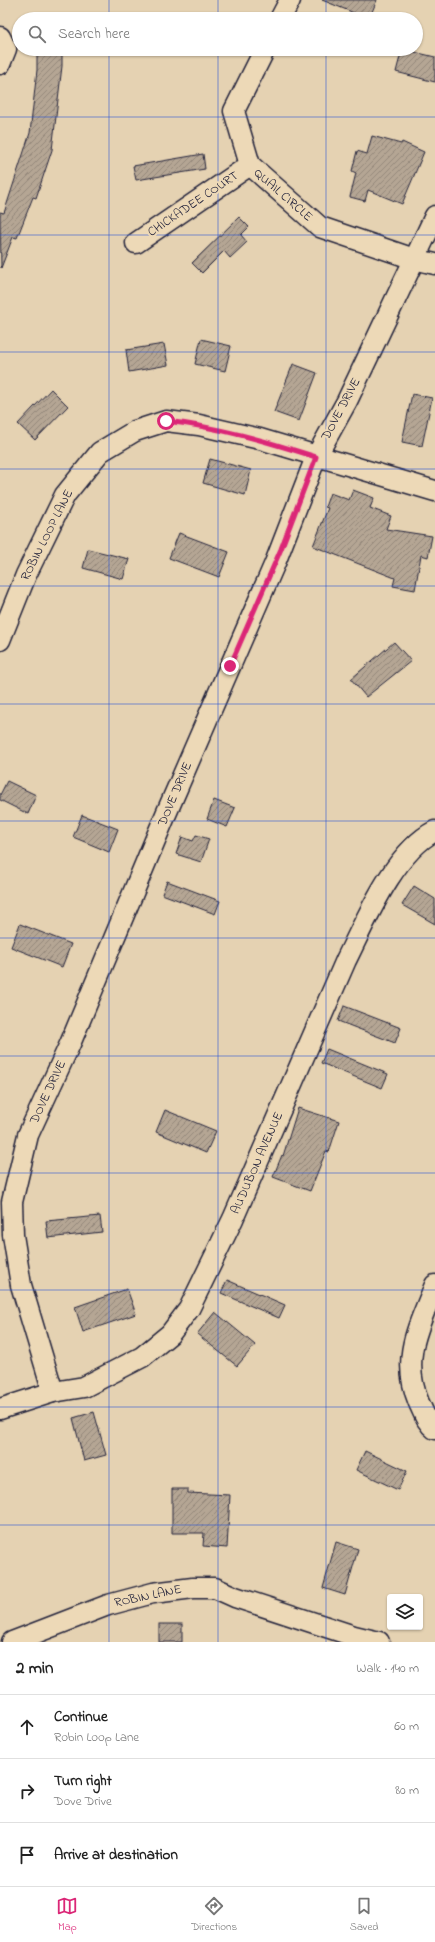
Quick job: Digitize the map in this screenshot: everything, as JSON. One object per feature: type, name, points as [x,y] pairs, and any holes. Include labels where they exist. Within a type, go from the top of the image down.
[{"type":"street","points":[[284,12],[290,0]]},
{"type":"street","points":[[0,37],[6,49],[0,64]]},
{"type":"street","name":"QUAIL CIRCLE","points":[[262,56],[234,111],[250,166],[320,227],[414,260],[435,264]]},
{"type":"street","name":"CHICKADEE COURT","points":[[136,243],[250,166]]},
{"type":"street","name":"DOVE DRIVE","points":[[52,1392],[21,1285],[12,1235],[12,1202],[28,1135],[70,1044],[160,828],[275,563],[316,457],[347,402],[435,216]]},
{"type":"street","name":"ROBIN LOOP LANE","points":[[0,640],[26,575],[65,495],[100,452],[135,432],[166,421],[199,425],[237,434],[435,491]]},
{"type":"street","name":"AUDUBON AVENUE","points":[[0,1409],[52,1392],[84,1387],[142,1357],[170,1334],[189,1310],[233,1219],[346,960],[367,918],[387,883],[411,848],[435,831]]},
{"type":"street","points":[[435,1285],[411,1350],[410,1372],[416,1396],[428,1423],[435,1429]]},
{"type":"street","name":"ROBIN LANE","points":[[12,1642],[108,1605],[153,1593],[193,1588],[215,1588],[235,1597],[353,1639],[379,1642]]},
{"type":"building","points":[[322,0],[377,0],[372,12],[352,12]]},
{"type":"building","points":[[423,54],[435,57],[435,82],[396,72],[400,56],[423,56]]},
{"type":"building","points":[[37,56],[62,56],[52,150],[36,198],[33,197],[17,238],[13,237],[1,268],[0,212],[4,213],[30,133],[37,70]]},
{"type":"building","points":[[372,136],[401,144],[402,142],[424,152],[402,204],[368,190],[365,201],[350,197],[356,173],[352,171],[357,151],[367,154]]},
{"type":"building","points":[[203,154],[205,169],[136,180],[133,166]]},
{"type":"building","points":[[239,217],[249,227],[241,235],[247,242],[230,258],[224,251],[202,273],[192,263]]},
{"type":"building","points":[[201,339],[231,346],[225,371],[195,364]]},
{"type":"building","points":[[164,344],[168,365],[129,372],[126,350]]},
{"type":"building","points":[[293,364],[317,373],[299,421],[274,412]]},
{"type":"building","points":[[51,389],[68,406],[35,440],[18,424]]},
{"type":"building","points":[[412,394],[432,398],[422,446],[402,442]]},
{"type":"building","points":[[210,459],[251,470],[245,495],[203,483]]},
{"type":"building","points":[[353,490],[374,498],[370,508],[391,516],[386,529],[432,536],[428,557],[421,555],[415,590],[393,586],[395,578],[313,546],[328,508],[325,507],[330,493],[349,500]]},
{"type":"building","points":[[179,533],[229,552],[219,577],[169,558]]},
{"type":"building","points":[[88,549],[129,559],[123,579],[83,568]]},
{"type":"building","points":[[394,642],[411,661],[366,697],[351,679]]},
{"type":"building","points":[[7,781],[36,795],[28,814],[0,800],[0,795]]},
{"type":"building","points":[[214,800],[235,808],[227,827],[207,819]]},
{"type":"building","points":[[82,815],[118,829],[109,852],[73,837]]},
{"type":"building","points":[[196,835],[209,839],[201,862],[176,854],[182,837],[193,841]]},
{"type":"building","points":[[167,881],[220,901],[215,914],[162,894]]},
{"type":"building","points":[[414,886],[435,899],[435,924],[402,905]]},
{"type":"building","points":[[20,924],[71,944],[62,967],[11,947]]},
{"type":"building","points":[[344,1006],[401,1028],[395,1043],[338,1021]]},
{"type":"building","points":[[327,1049],[388,1074],[382,1088],[321,1063]]},
{"type":"building","points":[[298,1108],[339,1121],[329,1152],[326,1151],[310,1191],[273,1177],[282,1155],[283,1156]]},
{"type":"building","points":[[165,1110],[216,1131],[206,1153],[156,1132]]},
{"type":"building","points":[[100,1216],[102,1232],[48,1238],[46,1221]]},
{"type":"building","points":[[227,1280],[285,1305],[279,1318],[221,1293]]},
{"type":"building","points":[[127,1289],[136,1314],[83,1332],[75,1307]]},
{"type":"building","points":[[215,1312],[255,1345],[237,1366],[197,1334]]},
{"type":"building","points":[[94,1412],[106,1455],[84,1461],[73,1418]]},
{"type":"building","points":[[365,1451],[407,1471],[398,1490],[356,1470]]},
{"type":"building","points":[[172,1489],[188,1489],[188,1493],[230,1495],[227,1548],[203,1546],[204,1533],[172,1533]]},
{"type":"building","points":[[336,1542],[358,1549],[345,1595],[323,1588]]},
{"type":"building","points":[[159,1624],[182,1624],[182,1642],[159,1642]]},
{"type":"route","points":[[166,421],[199,425],[260,440],[316,457],[281,549],[230,666]]}]
